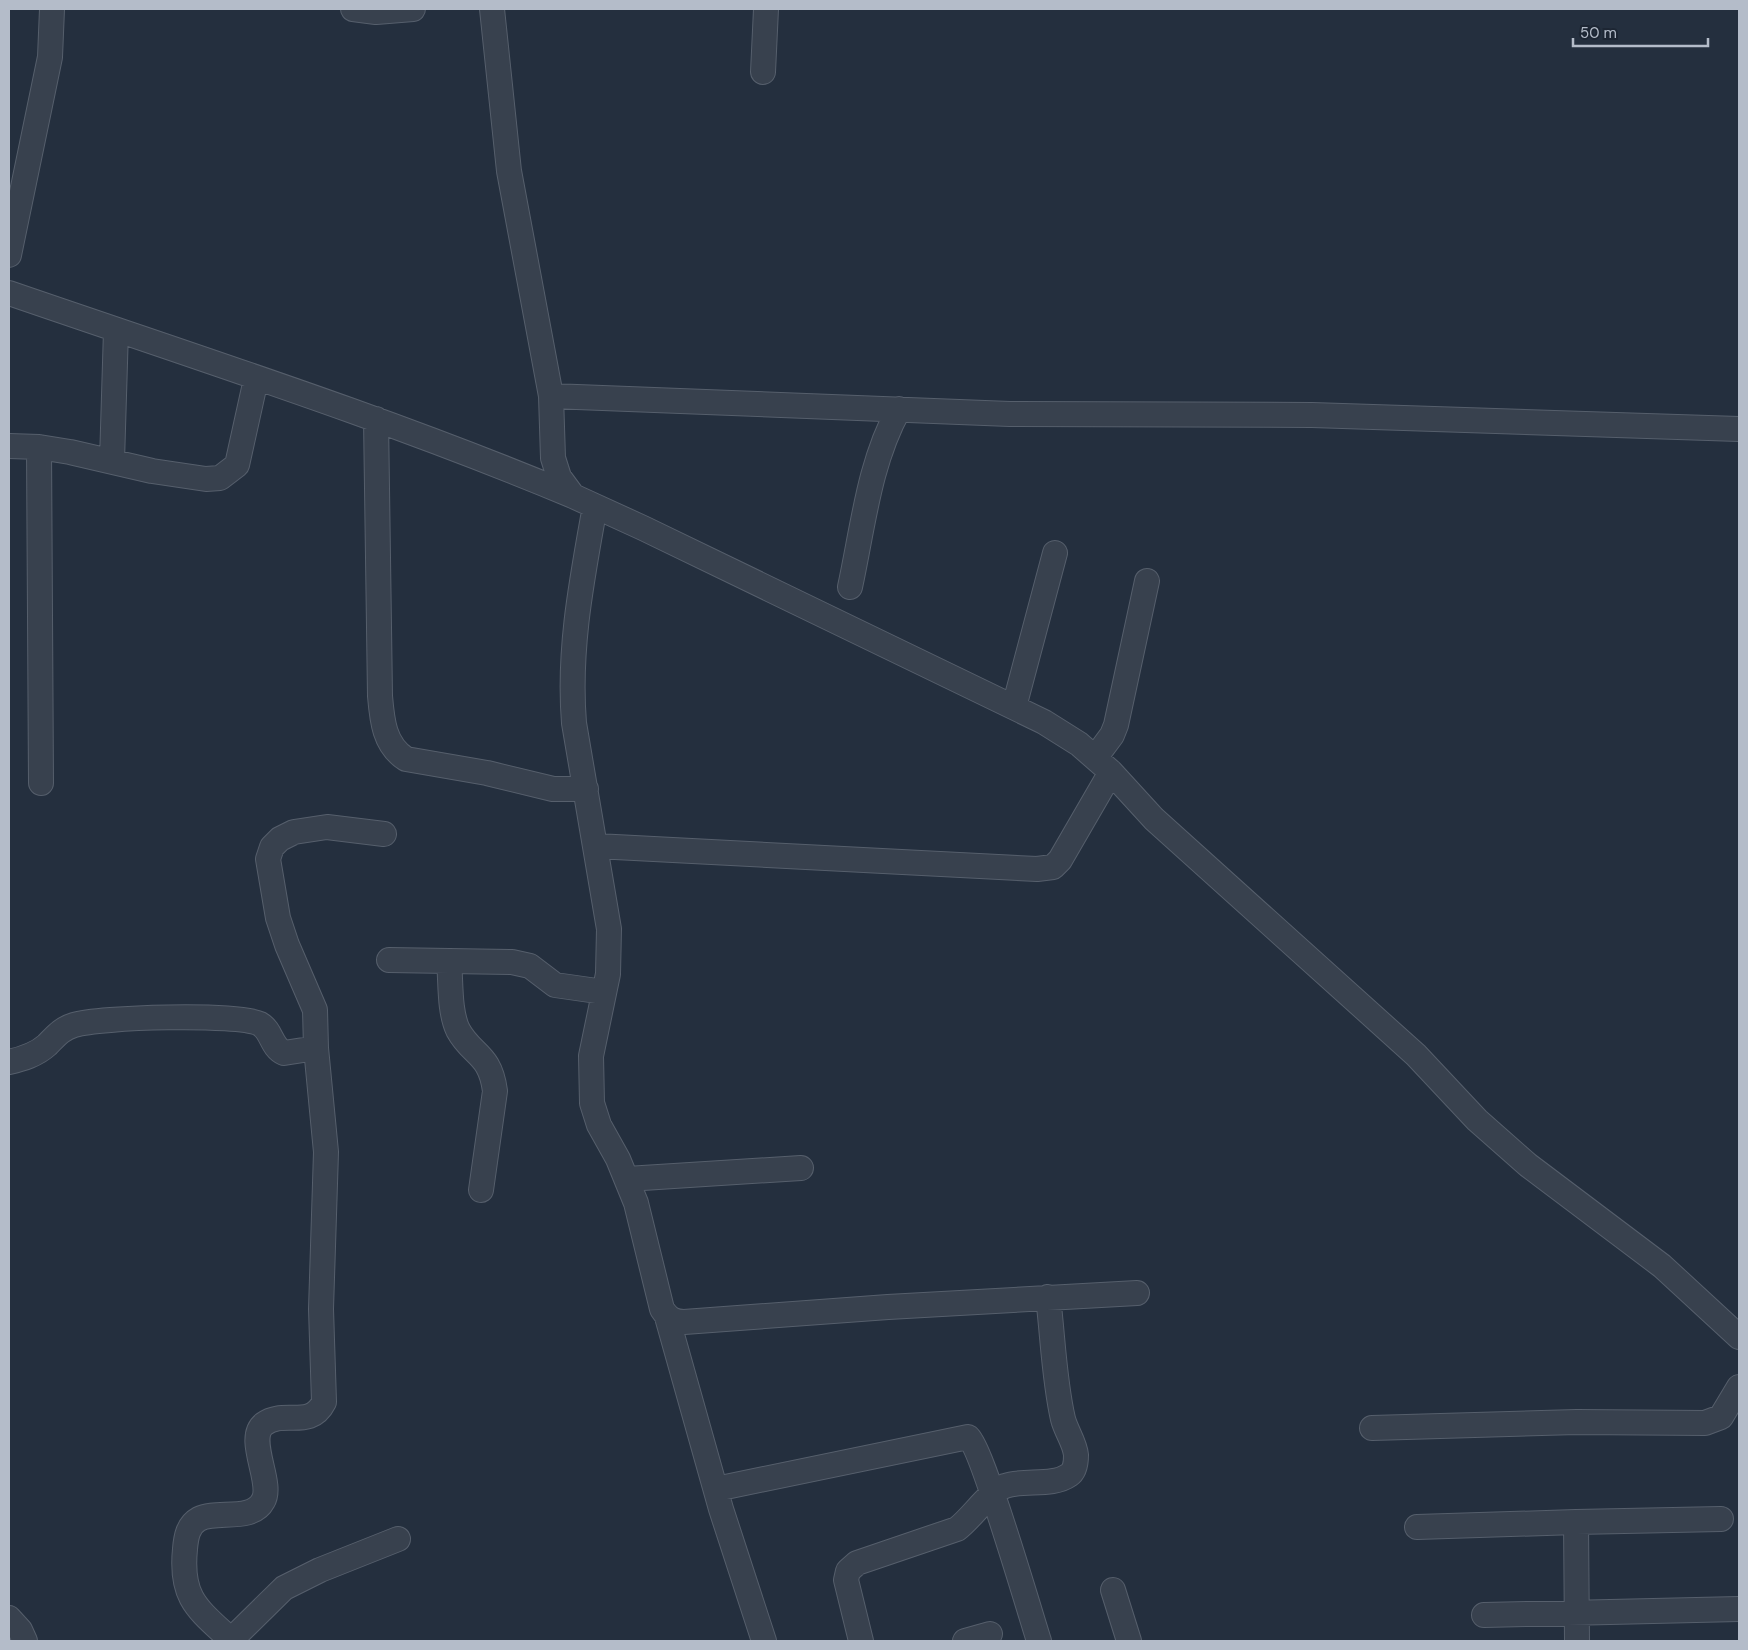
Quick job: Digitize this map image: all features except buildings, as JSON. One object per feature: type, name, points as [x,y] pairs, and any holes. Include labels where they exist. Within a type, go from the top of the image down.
[{"type":"street","points":[[9,255],[50,57],[52,9]]},
{"type":"street","points":[[352,9],[376,12],[411,9]]},
{"type":"street","points":[[492,9],[510,171],[550,396],[553,458],[559,477],[573,496]]},
{"type":"street","points":[[763,72],[766,9]]},
{"type":"street","points":[[9,293],[376,419],[573,496],[1044,722],[1103,765],[1154,819],[1416,1055],[1477,1120],[1528,1164],[1662,1266],[1739,1336]]},
{"type":"street","points":[[112,461],[116,330]]},
{"type":"street","points":[[9,446],[39,447],[180,476],[206,479],[220,478],[237,465],[241,455],[256,379]]},
{"type":"street","points":[[550,396],[1010,414],[1312,415],[1739,429]]},
{"type":"street","points":[[850,587],[878,456],[899,409]]},
{"type":"street","points":[[376,419],[380,696],[382,722],[389,741],[398,754],[406,759],[487,773],[553,789],[586,789]]},
{"type":"street","points":[[39,447],[41,783]]},
{"type":"street","points":[[595,506],[578,600],[572,648],[571,689],[574,723],[609,929],[608,974],[591,1056],[592,1103],[600,1125],[627,1179],[636,1203],[662,1309],[667,1317],[716,1489],[764,1641]]},
{"type":"street","points":[[1014,707],[1055,553]]},
{"type":"street","points":[[596,846],[1037,868],[1053,867],[1060,860],[1103,765],[1116,725],[1147,582]]},
{"type":"street","points":[[384,834],[327,827],[294,832],[280,839],[272,847],[268,859],[278,918],[287,946],[315,1010],[316,1048],[326,1152],[321,1309],[324,1402],[320,1410],[312,1416],[272,1421],[258,1431],[257,1441],[265,1491],[264,1500],[258,1508],[248,1512],[200,1518],[192,1524],[186,1537],[183,1564],[185,1586],[196,1608],[231,1641],[284,1588],[320,1570],[398,1539]]},
{"type":"street","points":[[389,960],[524,964],[530,966],[555,985],[604,992]]},
{"type":"street","points":[[449,961],[455,1022],[459,1032],[488,1065],[494,1084],[481,1190]]},
{"type":"street","points":[[9,1062],[35,1054],[46,1046],[56,1034],[75,1024],[192,1017],[219,1017],[260,1024],[268,1033],[275,1046],[284,1053],[316,1048]]},
{"type":"street","points":[[627,1179],[801,1168]]},
{"type":"street","points":[[667,1317],[675,1322],[684,1322],[1138,1293]]},
{"type":"street","points":[[861,1641],[846,1580],[848,1571],[857,1563],[957,1529],[992,1494],[1003,1486],[1019,1482],[1061,1480],[1071,1474],[1076,1465],[1076,1453],[1064,1421],[1058,1392],[1048,1298]]},
{"type":"street","points":[[1372,1428],[1577,1422],[1705,1423],[1730,1420],[1739,1386]]},
{"type":"street","points":[[716,1489],[919,1448],[963,1436],[968,1437],[974,1444],[992,1494],[1040,1641]]},
{"type":"street","points":[[1417,1527],[1721,1519]]},
{"type":"street","points":[[1576,1522],[1575,1613],[1577,1641]]},
{"type":"street","points":[[1113,1590],[1129,1641]]},
{"type":"street","points":[[1484,1615],[1739,1609]]},
{"type":"street","points":[[9,1618],[20,1630],[25,1641]]},
{"type":"street","points":[[964,1641],[990,1634]]}]
